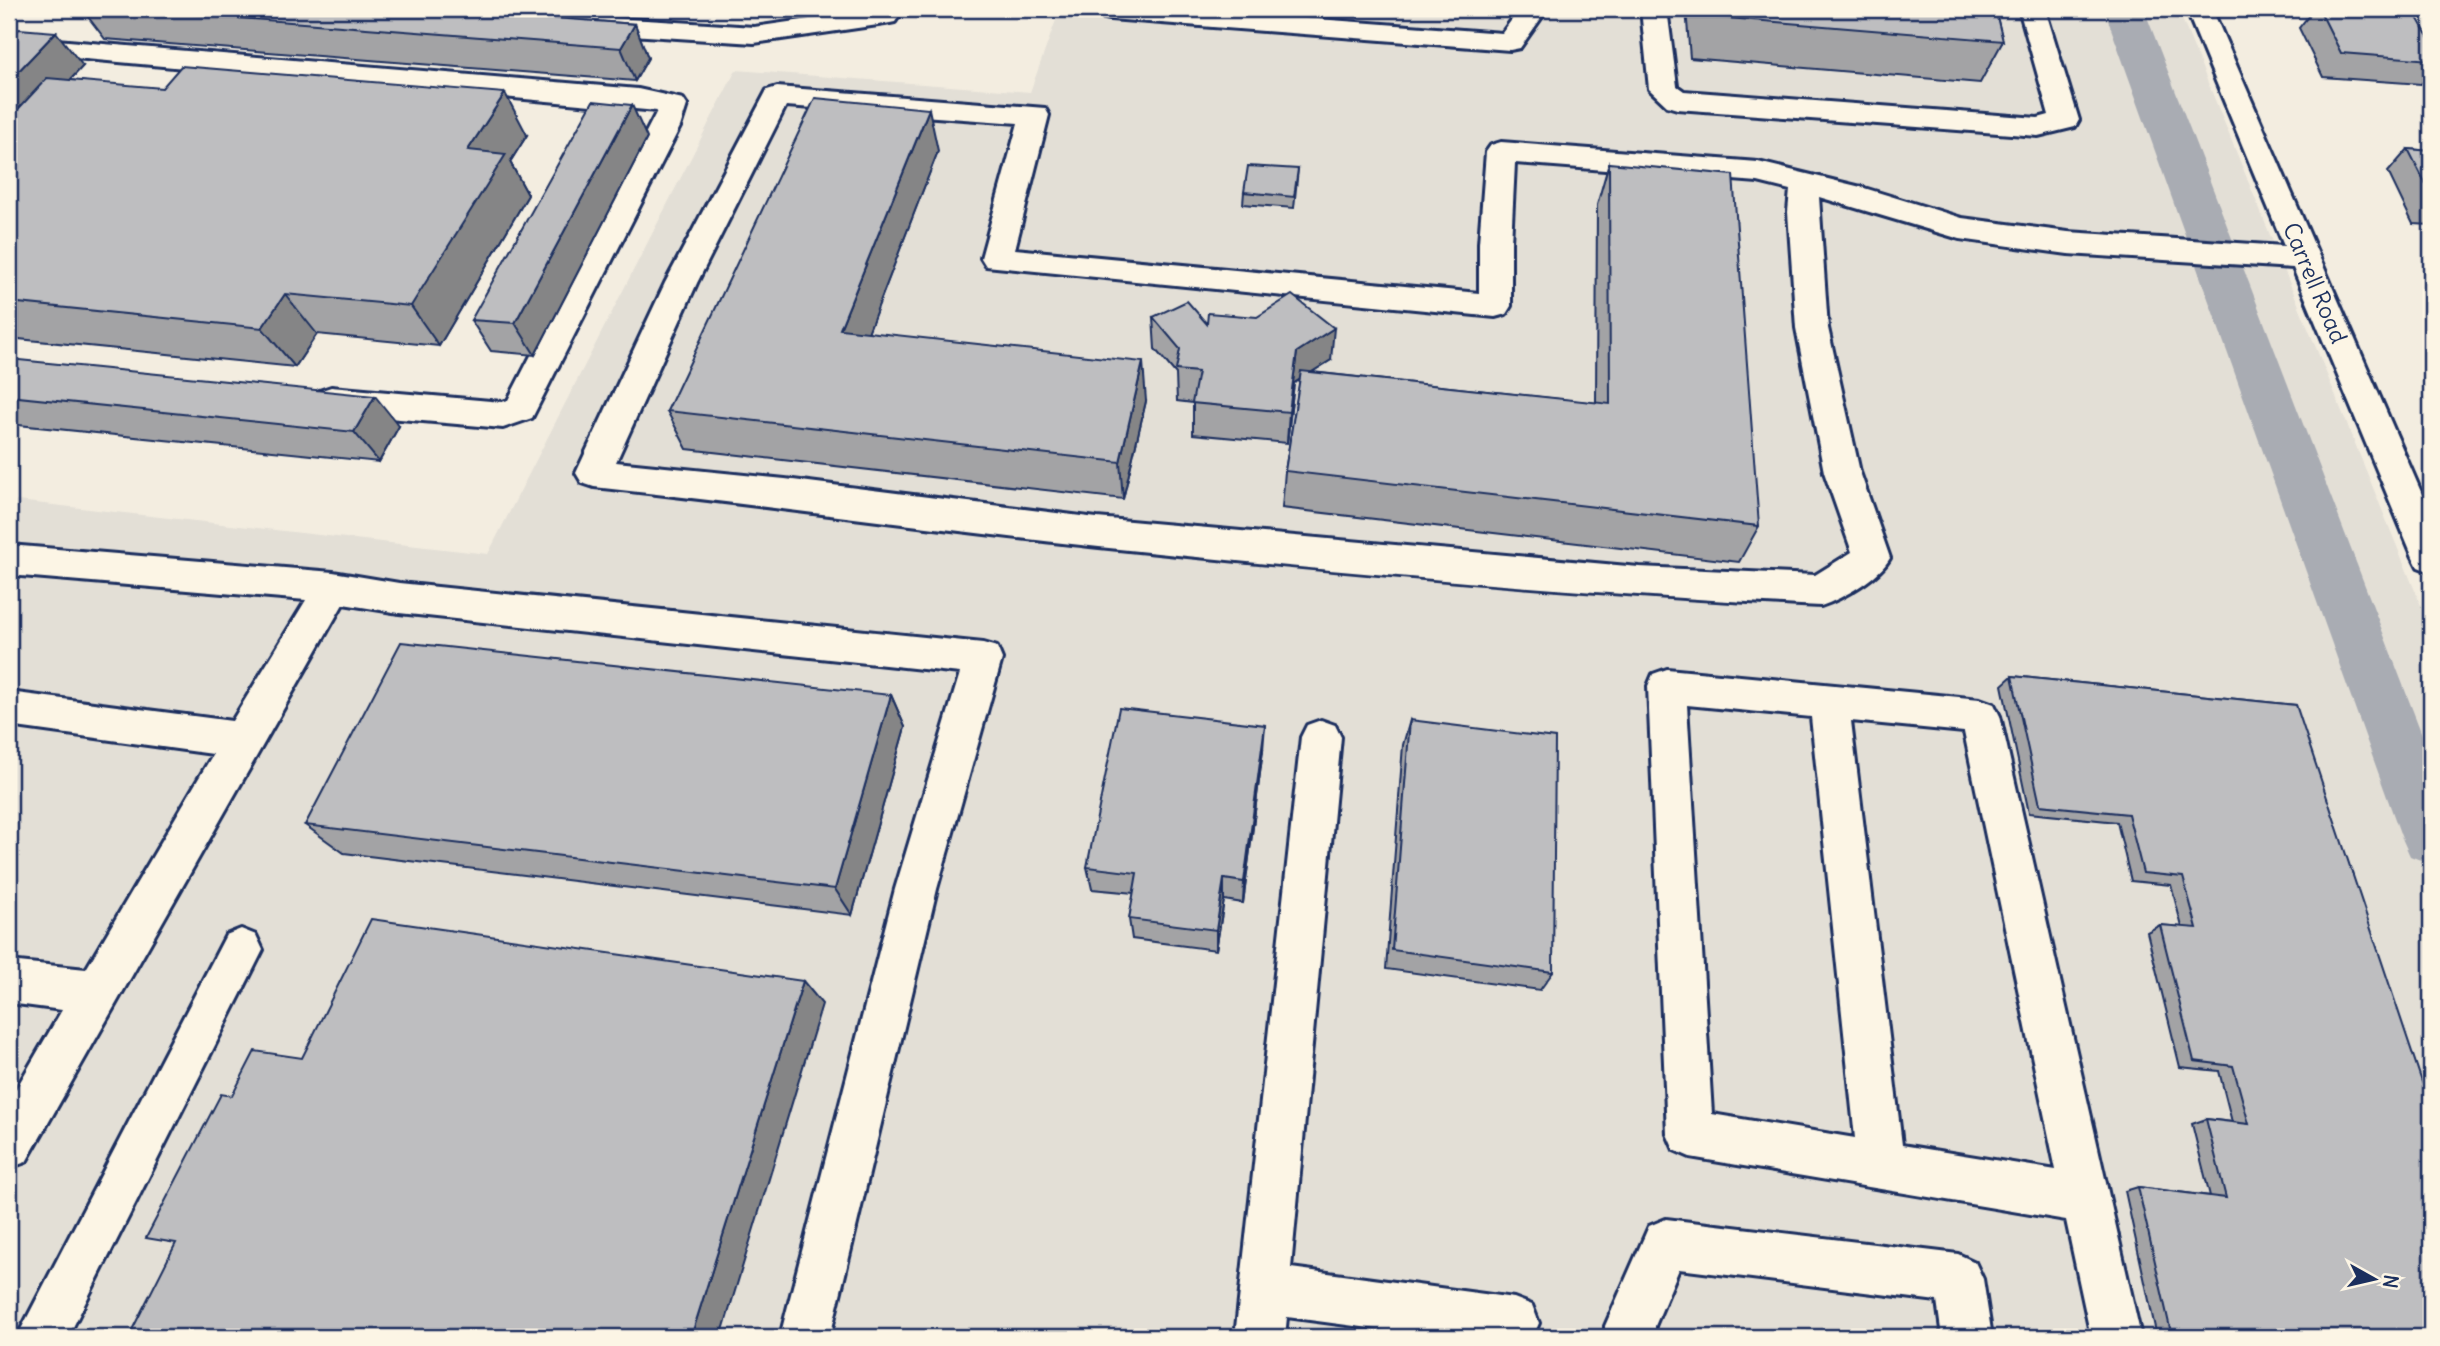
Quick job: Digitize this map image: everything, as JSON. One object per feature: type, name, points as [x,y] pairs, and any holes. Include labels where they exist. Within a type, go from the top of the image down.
[{"type":"street","points":[[1110,9],[1510,42],[1530,14],[1530,9]]},
{"type":"street","points":[[1654,9],[1663,89],[1677,100],[2038,127],[2065,120],[2032,9]]},
{"type":"street","name":"Carrell Road","points":[[2199,9],[2431,557]]},
{"type":"street","points":[[565,23],[754,35],[885,16]]},
{"type":"street","points":[[9,44],[92,65],[386,75],[638,98],[673,105],[660,138],[520,409],[503,415],[299,397]]},
{"type":"street","points":[[1805,186],[1803,212],[1812,328],[1842,472],[1872,558],[1821,591],[1639,582],[1097,532],[785,493],[594,473],[641,362],[713,216],[777,96],[1035,115],[997,258],[1495,306],[1495,243],[1501,152],[1758,172],[1805,186],[1861,197],[1960,228],[2068,243],[2305,258]]},
{"type":"street","points":[[9,560],[333,587],[399,598],[983,659],[913,902],[805,1337]]},
{"type":"street","points":[[9,1145],[333,587]]},
{"type":"street","points":[[2085,1199],[1690,1134],[1667,686],[1980,716],[2116,1337]]},
{"type":"street","points":[[1829,701],[1881,1165]]},
{"type":"street","points":[[9,709],[242,740]]},
{"type":"street","points":[[1260,1337],[1321,737]]},
{"type":"street","points":[[42,1337],[242,950]]},
{"type":"street","points":[[9,982],[97,992]]},
{"type":"street","points":[[1630,1337],[1630,1326],[1666,1243],[1958,1279],[1967,1337]]},
{"type":"street","points":[[1265,1289],[1514,1323]]},
{"type":"shaded area","points":[[1060,9],[2178,9],[2431,630],[2431,1337],[9,1337],[9,500],[488,554],[736,70],[1030,92]]},
{"type":"building","points":[[126,9],[431,9],[635,24],[621,48]]},
{"type":"building","points":[[1703,9],[1995,9],[2003,41],[1704,16]]},
{"type":"building","points":[[2319,9],[2414,12],[2431,42],[2431,60],[2341,53]]},
{"type":"building","points":[[19,29],[56,32],[9,81],[9,40]]},
{"type":"building","points":[[181,66],[505,93],[468,150],[506,154],[411,306],[285,294],[262,328],[9,302],[9,119],[47,78],[162,88]]},
{"type":"building","points":[[815,98],[929,109],[840,329],[1143,362],[1120,462],[667,411]]},
{"type":"building","points":[[593,101],[632,105],[515,323],[471,320]]},
{"type":"building","points":[[2408,149],[2431,151],[2431,194]]},
{"type":"building","points":[[1609,163],[1733,175],[1759,526],[1285,471],[1301,371],[1610,404]]},
{"type":"building","points":[[1248,166],[1298,169],[1294,197],[1244,192]]},
{"type":"building","points":[[1292,295],[1334,328],[1297,352],[1289,412],[1192,403],[1198,372],[1176,370],[1180,349],[1153,317],[1187,301],[1207,324],[1208,313],[1257,317]]},
{"type":"building","points":[[9,359],[375,396],[354,432],[9,396]]},
{"type":"building","points":[[401,642],[891,695],[835,889],[305,825]]},
{"type":"building","points":[[2012,676],[2296,705],[2431,1109],[2431,1337],[2172,1337],[2138,1187],[2226,1198],[2206,1119],[2249,1124],[2233,1066],[2194,1061],[2160,925],[2197,928],[2183,877],[2143,873],[2128,814],[2040,805]]},
{"type":"building","points":[[1119,708],[1265,725],[1244,882],[1224,879],[1216,930],[1129,919],[1137,873],[1087,867]]},
{"type":"building","points":[[1410,720],[1555,738],[1553,972],[1392,950]]},
{"type":"building","points":[[371,919],[803,981],[691,1337],[172,1337],[132,1330],[176,1243],[146,1238],[221,1094],[232,1096],[255,1051],[302,1058]]},
{"type":"waterway","points":[[2124,9],[2431,836]]}]
